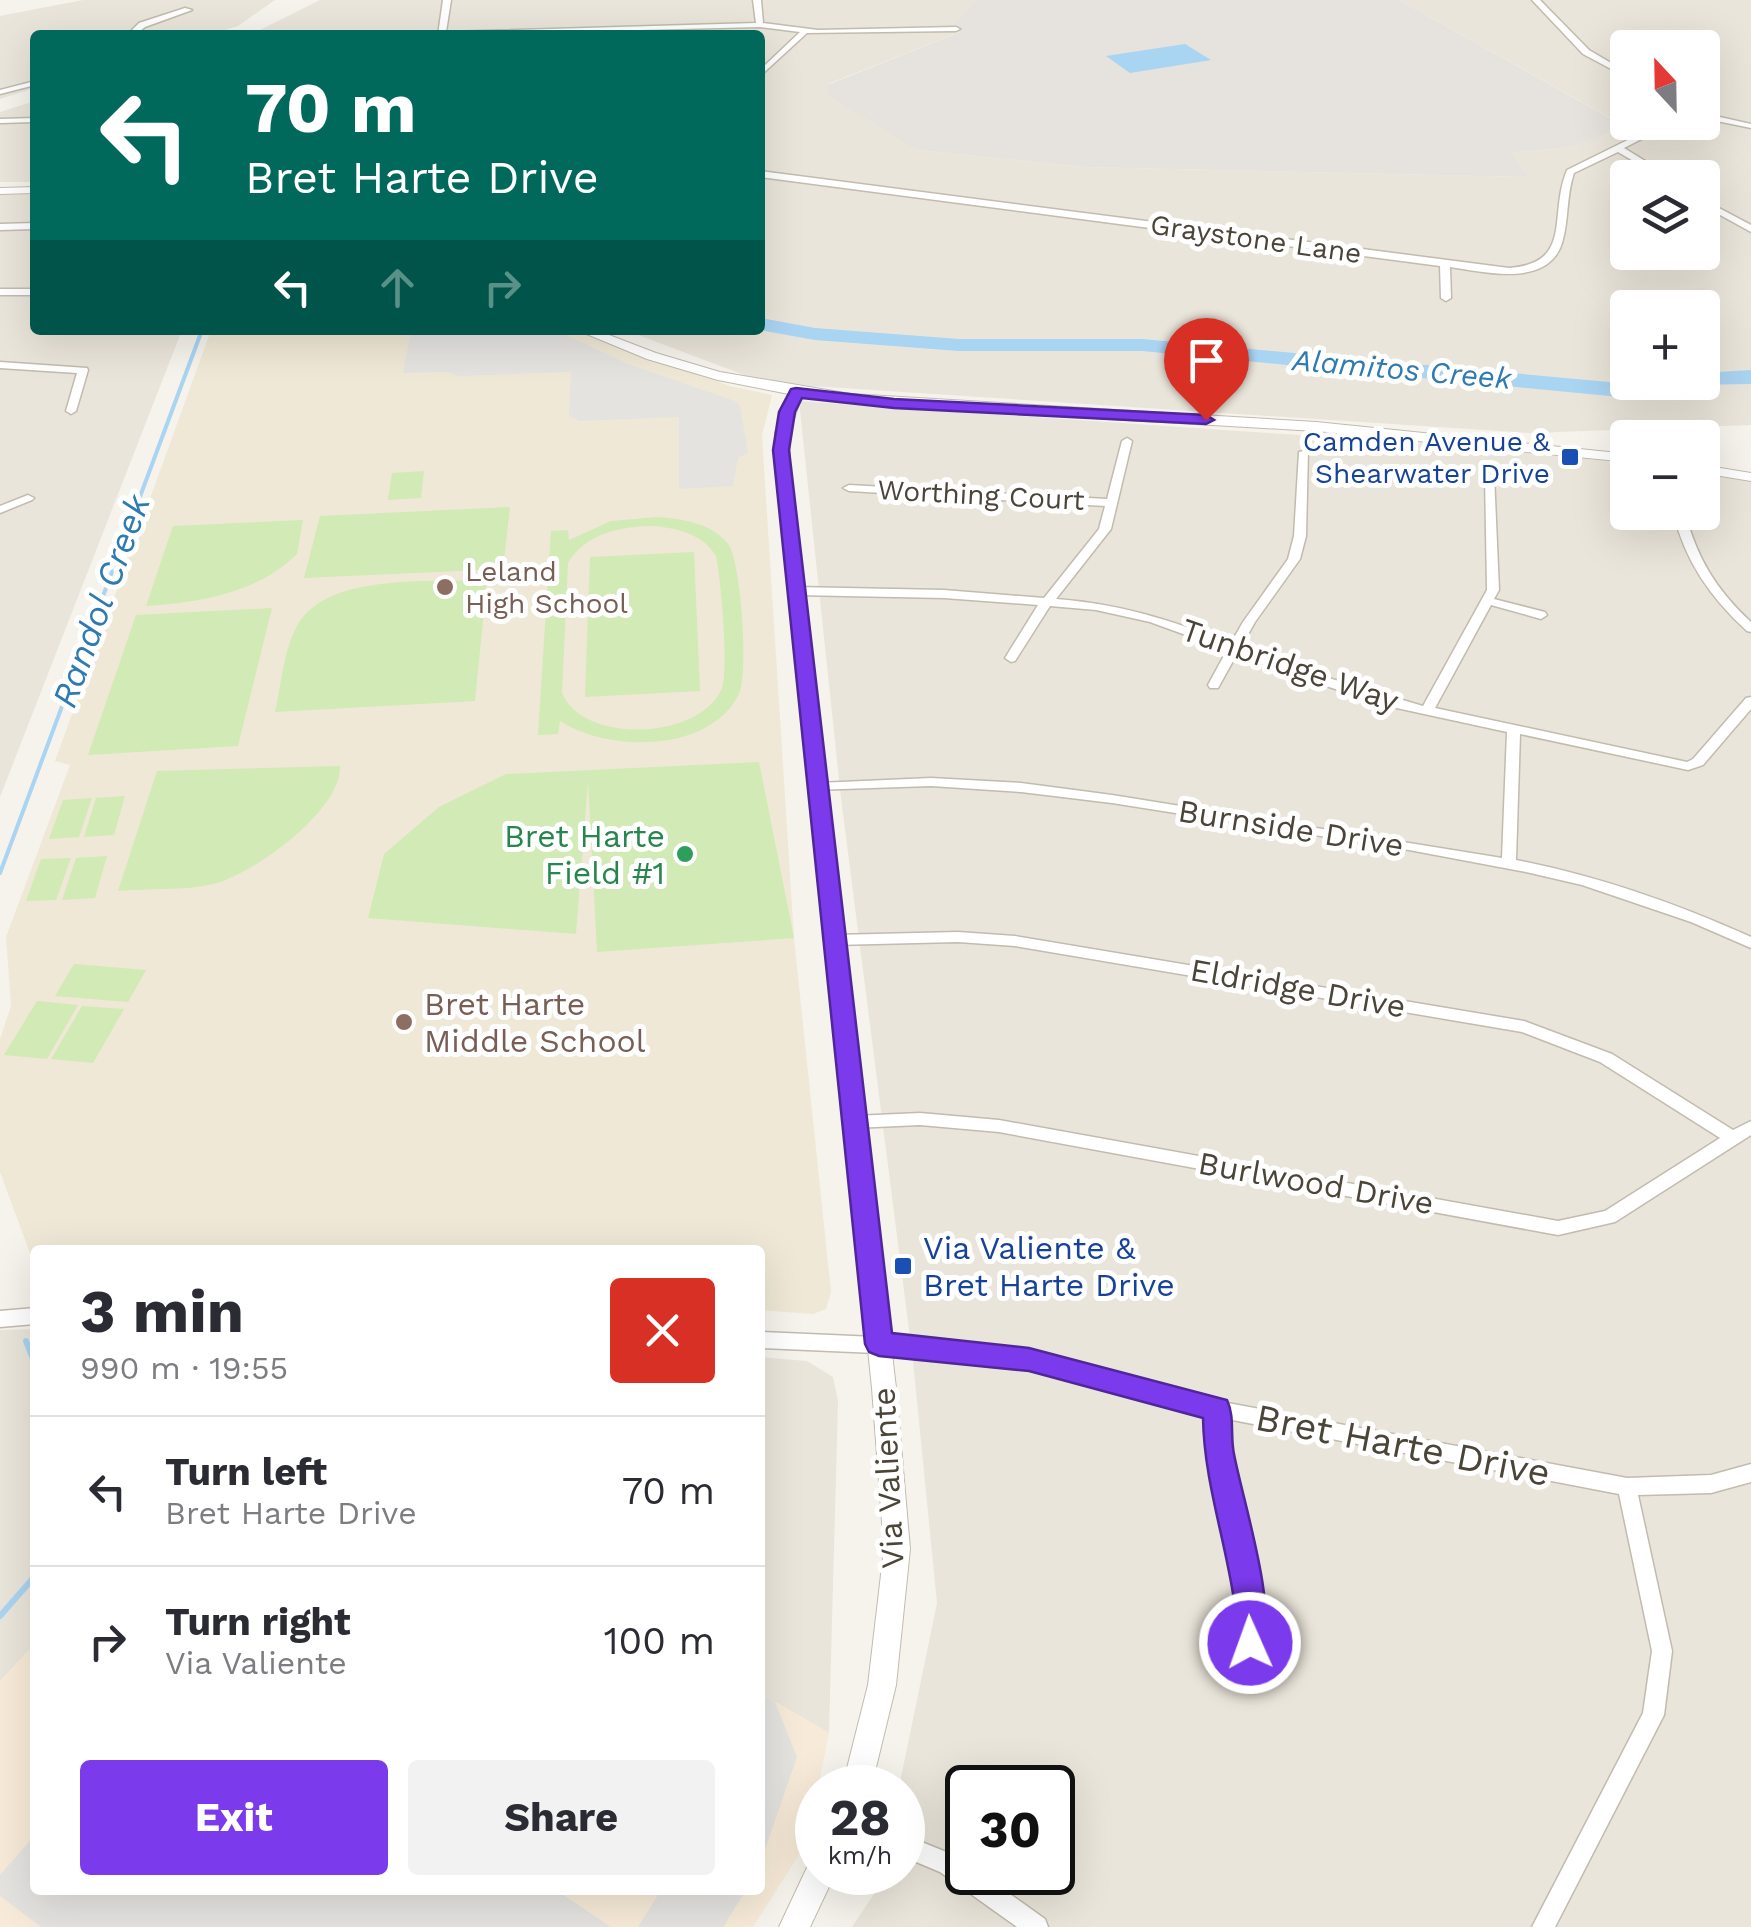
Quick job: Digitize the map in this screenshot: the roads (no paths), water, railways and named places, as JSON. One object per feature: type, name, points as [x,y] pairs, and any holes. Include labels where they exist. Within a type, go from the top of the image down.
[{"type":"street","points":[[443,30],[447,0]]},
{"type":"street","points":[[756,0],[760,24]]},
{"type":"street","points":[[1536,0],[1586,52],[1610,66]]},
{"type":"street","points":[[137,30],[188,10]]},
{"type":"street","points":[[587,30],[760,24],[805,31],[956,29]]},
{"type":"street","points":[[765,69],[805,31]]},
{"type":"street","points":[[0,92],[30,84]]},
{"type":"street","points":[[1720,119],[1751,126]]},
{"type":"street","points":[[0,121],[30,120]]},
{"type":"street","name":"Graystone Lane","points":[[765,175],[1505,270],[1539,266],[1557,248],[1570,172],[1636,140]]},
{"type":"street","points":[[1619,149],[1638,160]]},
{"type":"street","points":[[0,191],[30,190]]},
{"type":"street","points":[[1720,211],[1751,229]]},
{"type":"street","points":[[0,227],[30,226]]},
{"type":"street","points":[[1445,264],[1446,298]]},
{"type":"street","points":[[0,292],[30,292]]},
{"type":"street","points":[[597,335],[697,372],[796,392],[894,403],[1304,426],[1610,456]]},
{"type":"street","points":[[0,366],[83,370],[71,410]]},
{"type":"street","name":"Via Valiente","points":[[796,392],[787,412],[781,450],[879,1344],[897,1549],[882,1685],[862,1765]]},
{"type":"street","points":[[1011,658],[1048,600],[1105,528],[1128,442]]},
{"type":"street","points":[[1214,685],[1249,622],[1294,559],[1300,536],[1304,452]]},
{"type":"street","points":[[1720,472],[1751,478]]},
{"type":"street","points":[[1427,710],[1493,590],[1490,476]]},
{"type":"street","name":"Worthing Court","points":[[848,488],[1113,503]]},
{"type":"street","points":[[0,510],[28,498]]},
{"type":"street","points":[[1683,530],[1697,568],[1726,605],[1751,628]]},
{"type":"street","name":"Tunbridge Way","points":[[796,591],[1048,600],[1154,619],[1343,688],[1688,766],[1698,762],[1751,702]]},
{"type":"street","points":[[1488,601],[1541,615]]},
{"type":"street","points":[[1509,861],[1514,728]]},
{"type":"street","name":"Burnside Drive","points":[[818,787],[931,782],[1032,789],[1509,861],[1618,888],[1683,911],[1751,943]]},
{"type":"street","name":"Eldridge Drive","points":[[834,940],[958,937],[1015,941],[1524,1027],[1606,1058],[1733,1138]]},
{"type":"street","name":"Burlwood Drive","points":[[854,1122],[920,1119],[999,1126],[1558,1228],[1610,1218],[1751,1127]]},
{"type":"street","points":[[0,1319],[30,1316]]},
{"type":"street","name":"Bret Harte Drive","points":[[765,1340],[879,1344],[1029,1360],[1217,1409],[1627,1487],[1710,1484],[1751,1472]]},
{"type":"street","points":[[1217,1409],[1218,1448],[1250,1604],[1250,1643]]},
{"type":"street","points":[[1543,1927],[1652,1716],[1662,1651],[1627,1487]]},
{"type":"street","points":[[925,1854],[948,1864],[1036,1927]]},
{"type":"street","points":[[794,1927],[810,1895]]},
{"type":"water","points":[[1185,44],[1211,60],[1130,73],[1106,56]]},
{"type":"waterway","name":"Alamitos Creek","points":[[765,325],[815,334],[959,345],[1142,345],[1610,389]]},
{"type":"waterway","name":"Randol Creek","points":[[0,873],[200,335]]},
{"type":"waterway","name":"Alamitos Creek","points":[[1720,379],[1751,377]]},
{"type":"waterway","name":"Randol Creek","points":[[26,1341],[30,1351]]},
{"type":"waterway","name":"Randol Creek","points":[[0,1616],[30,1582]]},
{"type":"place","name":"Camden Avenue & Shearwater Drive","points":[[1570,457]]},
{"type":"place","name":"Leland High School","points":[[445,587]]},
{"type":"place","name":"Bret Harte Field #1","points":[[685,854]]},
{"type":"place","name":"Bret Harte Middle School","points":[[404,1022]]},
{"type":"place","name":"Via Valiente & Bret Harte Drive","points":[[903,1266]]}]
